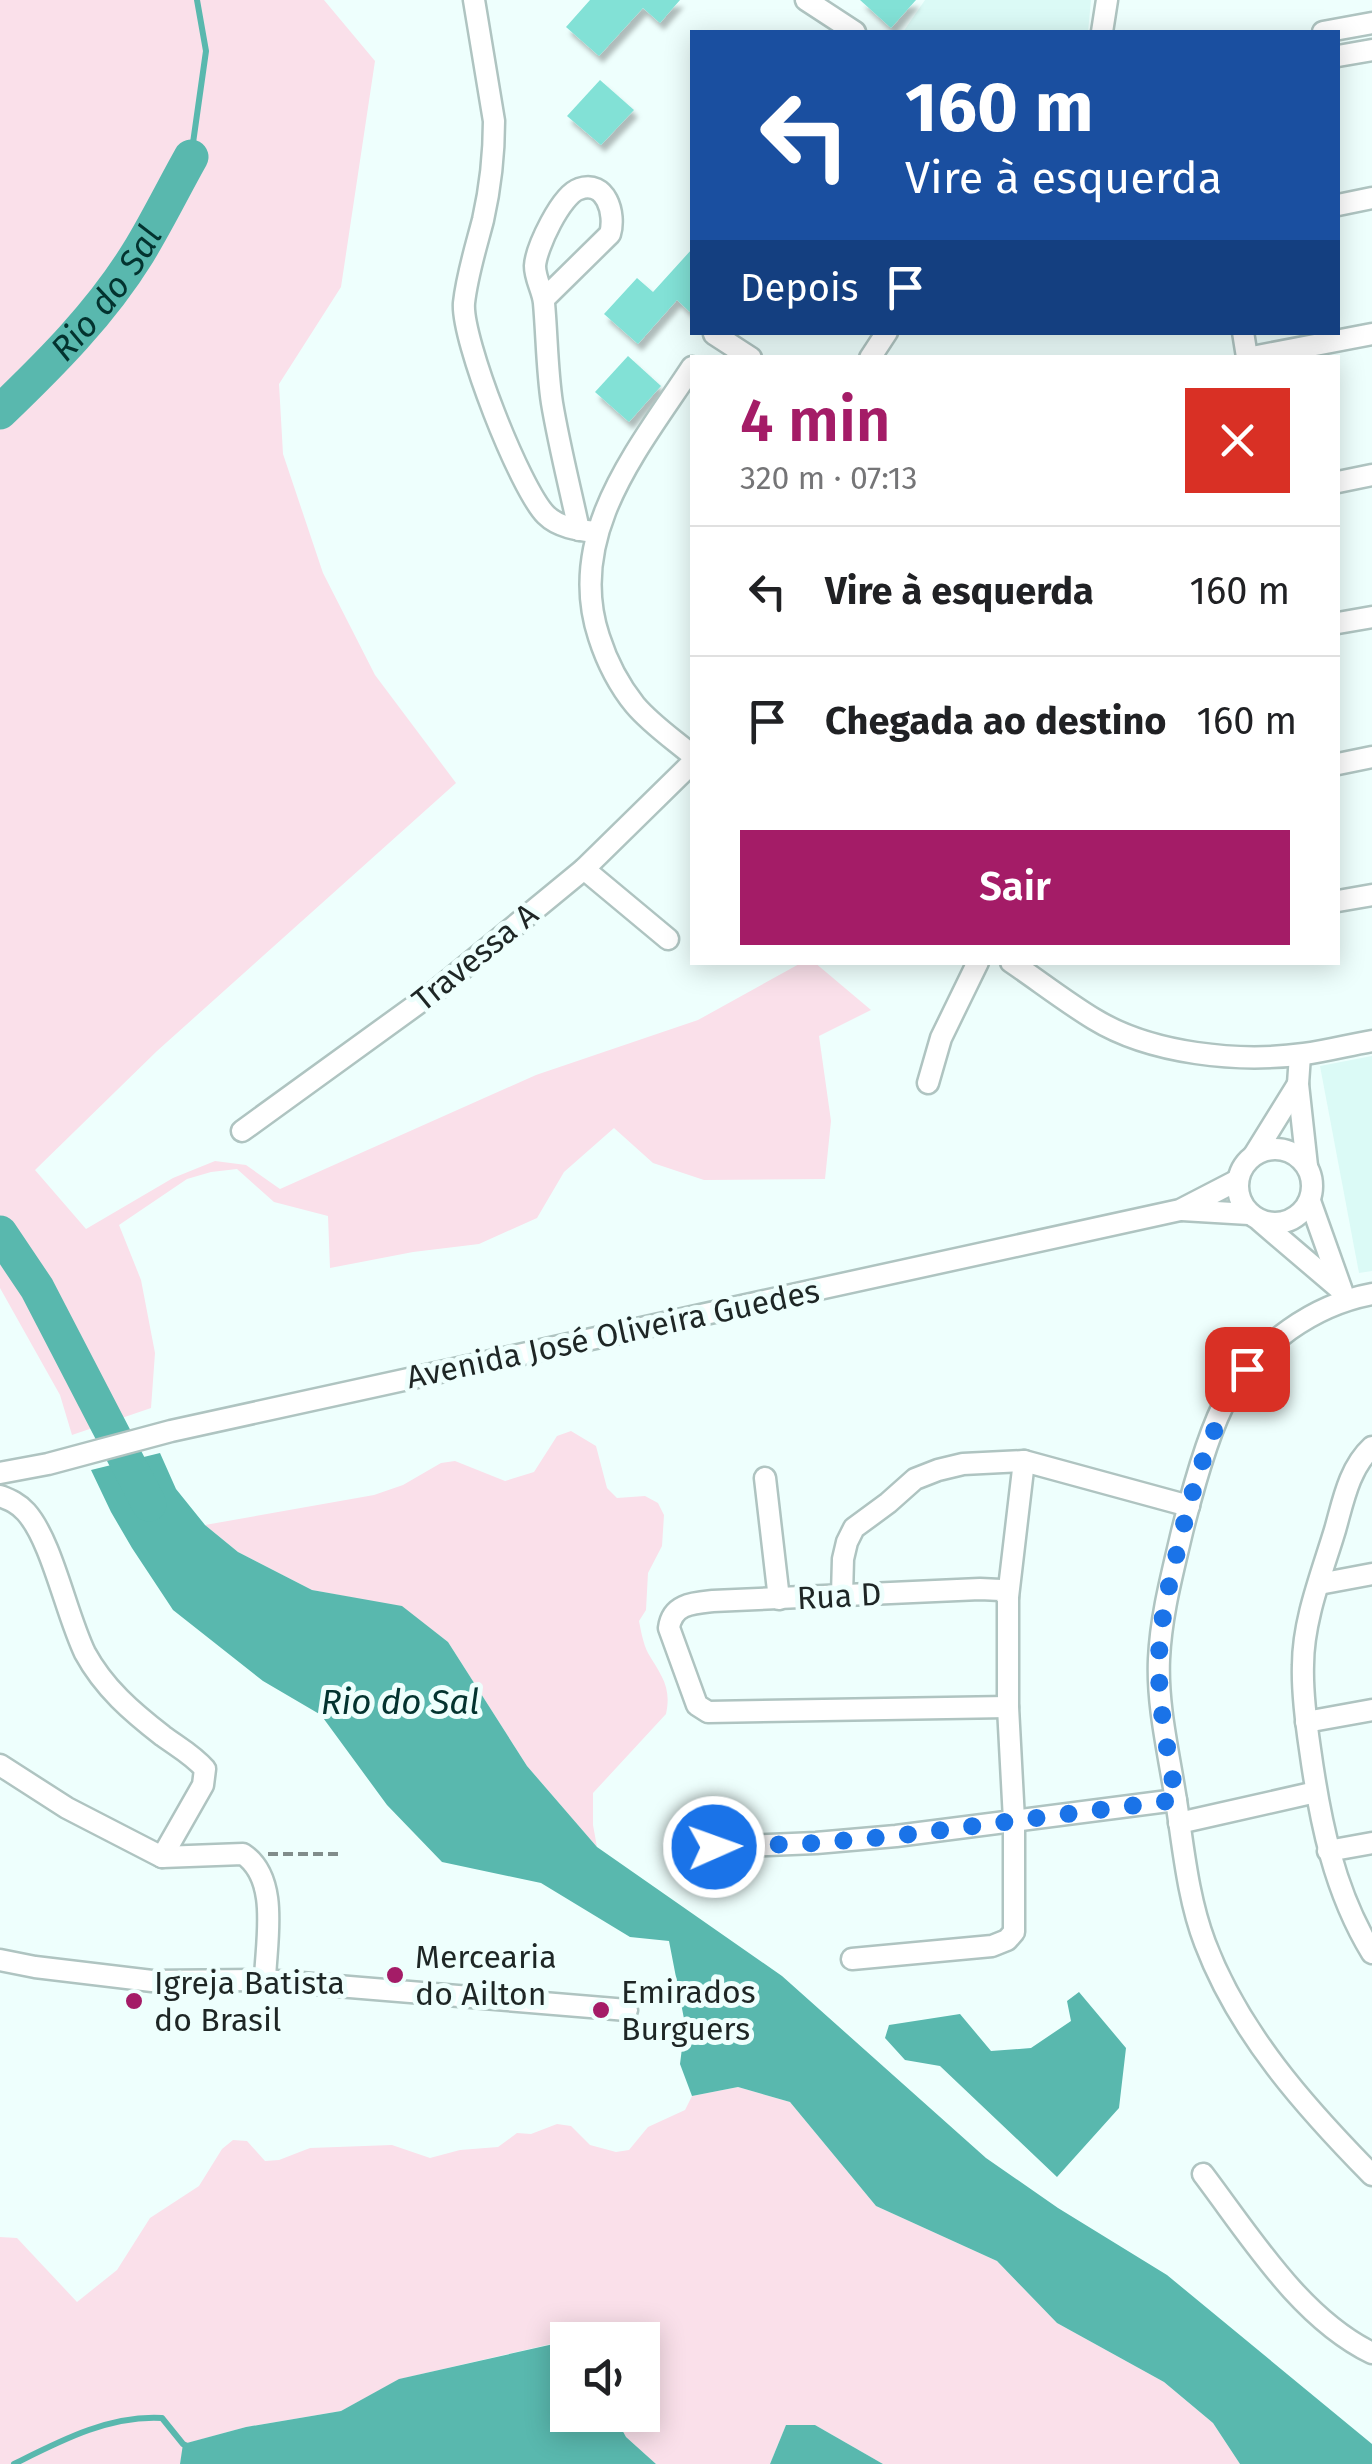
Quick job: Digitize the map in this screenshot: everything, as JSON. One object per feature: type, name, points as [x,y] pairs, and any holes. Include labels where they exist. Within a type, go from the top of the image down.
[{"type":"street","points":[[474,0],[494,139],[483,217],[464,301],[466,331],[490,401],[530,494],[554,521],[588,531]]},
{"type":"street","points":[[1102,30],[1107,0]]},
{"type":"street","points":[[815,2],[852,30]]},
{"type":"street","points":[[1334,30],[1372,23]]},
{"type":"street","points":[[1340,56],[1372,50]]},
{"type":"street","points":[[544,299],[610,234],[611,207],[592,188],[569,194],[561,204],[536,266],[544,299],[552,403],[588,531],[592,612],[606,656],[636,706],[690,752]]},
{"type":"street","points":[[1340,204],[1372,198]]},
{"type":"street","points":[[1258,355],[1372,334]]},
{"type":"street","points":[[718,335],[747,355]]},
{"type":"street","points":[[588,531],[690,370]]},
{"type":"street","points":[[1340,482],[1372,475]]},
{"type":"street","points":[[1340,623],[1372,617]]},
{"type":"street","points":[[1340,764],[1372,757]]},
{"type":"street","name":"Travessa A","points":[[242,1132],[438,989],[584,869],[690,765]]},
{"type":"street","points":[[584,869],[668,939]]},
{"type":"street","points":[[1340,902],[1372,896]]},
{"type":"street","points":[[928,1082],[947,1024],[976,965]]},
{"type":"street","points":[[1016,965],[1096,1020],[1141,1040],[1172,1048],[1236,1058],[1300,1054],[1372,1041]]},
{"type":"street","points":[[1300,1054],[1298,1084],[1307,1166]]},
{"type":"street","points":[[1298,1084],[1242,1168],[1238,1192],[1242,1204],[1255,1217],[1344,1295]]},
{"type":"street","points":[[1254,1155],[1276,1148],[1299,1157],[1312,1177],[1313,1189],[1304,1211],[1295,1218],[1272,1224],[1255,1217]]},
{"type":"street","name":"Avenida José Oliveira Guedes","points":[[0,1473],[171,1430],[1180,1210],[1238,1180]]},
{"type":"street","points":[[1310,1201],[1344,1295]]},
{"type":"street","name":"Avenida José Oliveira Guedes","points":[[1180,1210],[1255,1217]]},
{"type":"street","points":[[1372,1294],[1344,1295],[1285,1332],[1247,1369],[1227,1398],[1189,1506],[1163,1611],[1158,1663],[1179,1823],[1204,1941],[1258,2044],[1326,2128],[1372,2174]]},
{"type":"street","points":[[1372,1447],[1349,1484],[1319,1584],[1302,1663],[1306,1722],[1328,1851],[1354,1921],[1372,1954]]},
{"type":"street","points":[[842,1594],[844,1559],[851,1532],[909,1484],[938,1470],[963,1464],[1024,1460],[1189,1506]]},
{"type":"street","points":[[852,1959],[992,1946],[1014,1932],[1008,1597],[1024,1460]]},
{"type":"street","points":[[765,1478],[779,1599]]},
{"type":"street","points":[[0,1496],[15,1502],[30,1517],[86,1655],[109,1690],[205,1769],[203,1785],[162,1858]]},
{"type":"street","points":[[1319,1584],[1372,1574]]},
{"type":"street","name":"Rua D","points":[[1008,1597],[1001,1590],[980,1589],[694,1603],[672,1616],[671,1635],[696,1705],[713,1713],[1008,1707]]},
{"type":"street","points":[[1306,1722],[1372,1710]]},
{"type":"street","points":[[0,1765],[68,1808],[162,1858],[243,1854],[258,1868],[264,1888],[265,1980]]},
{"type":"street","points":[[1179,1823],[1316,1792]]},
{"type":"street","points":[[714,1847],[848,1840],[1176,1800]]},
{"type":"street","points":[[1328,1851],[1372,1843]]},
{"type":"street","points":[[0,1960],[152,1981],[265,1980],[627,2010]]},
{"type":"street","points":[[1203,2174],[1290,2286],[1326,2322],[1371,2351]]},
{"type":"path","points":[[243,1854],[343,1854]]},
{"type":"shaded area","points":[[0,0],[324,0],[375,61],[341,287],[279,384],[283,454],[323,573],[375,675],[456,783],[157,1051],[35,1170],[86,1229],[173,1178],[215,1161],[246,1165],[280,1189],[536,1075],[698,1020],[797,965],[818,965],[871,1010],[819,1036],[831,1121],[825,1179],[704,1180],[653,1163],[614,1128],[564,1172],[537,1218],[479,1244],[330,1268],[328,1216],[274,1202],[237,1169],[187,1179],[119,1225],[141,1280],[155,1353],[151,1408],[72,1435],[60,1395],[0,1288]]},
{"type":"shaded area","points":[[925,0],[1091,0],[1088,30],[904,30]]},
{"type":"shaded area","points":[[1372,1056],[1372,1271],[1359,1273],[1320,1066]]},
{"type":"shaded area","points":[[571,1431],[596,1446],[607,1488],[617,1498],[645,1496],[658,1503],[664,1515],[662,1546],[648,1573],[646,1610],[639,1621],[646,1649],[666,1689],[666,1714],[593,1793],[597,1847],[527,1766],[448,1642],[402,1607],[312,1590],[238,1552],[205,1525],[374,1495],[403,1485],[441,1463],[455,1461],[505,1481],[534,1472],[557,1436]]},
{"type":"shaded area","points":[[738,2087],[790,2102],[876,2206],[997,2261],[1057,2323],[1164,2382],[1213,2423],[1240,2464],[883,2464],[815,2425],[786,2425],[770,2464],[656,2464],[623,2432],[660,2432],[660,2322],[550,2322],[550,2344],[400,2379],[341,2411],[246,2427],[184,2444],[180,2464],[0,2464],[0,2237],[17,2238],[77,2302],[117,2270],[150,2218],[199,2186],[222,2149],[233,2140],[247,2141],[265,2161],[310,2148],[392,2145],[430,2158],[460,2150],[498,2147],[517,2133],[531,2134],[557,2124],[571,2126],[590,2145],[616,2152],[629,2150],[648,2127],[685,2110],[692,2096]]},
{"type":"water","name":"Rio do Sal","points":[[160,1453],[176,1489],[205,1525],[238,1552],[312,1590],[402,1606],[448,1642],[527,1766],[597,1847],[782,1976],[986,2158],[1167,2275],[1372,2444],[1372,2464],[1240,2464],[1213,2423],[1164,2382],[1057,2323],[997,2261],[876,2206],[790,2102],[738,2087],[692,2096],[680,2064],[685,2024],[669,1941],[630,1937],[541,1883],[442,1862],[387,1805],[321,1715],[263,1681],[173,1610],[132,1548],[91,1470]]},
{"type":"water","points":[[1079,1992],[1126,2048],[1119,2108],[1057,2177],[940,2066],[905,2060],[885,2038],[889,2025],[960,2014],[991,2051],[1031,2048],[1071,2021],[1067,2001]]},
{"type":"water","points":[[550,2345],[550,2432],[623,2432],[656,2464],[180,2464],[183,2444],[246,2427],[341,2411],[399,2379]]},
{"type":"water","points":[[786,2425],[815,2425],[883,2464],[770,2464]]},
{"type":"building","points":[[590,0],[680,0],[660,23],[643,8],[599,56],[566,27]]},
{"type":"building","points":[[860,0],[916,0],[891,28]]},
{"type":"building","points":[[600,80],[634,110],[601,145],[567,116]]},
{"type":"building","points":[[690,251],[690,312],[677,300],[638,344],[604,314],[637,278],[653,292]]},
{"type":"building","points":[[628,356],[661,386],[629,422],[595,392]]},
{"type":"waterway","points":[[191,157],[206,51],[197,0]]},
{"type":"waterway","name":"Rio do Sal","points":[[0,412],[92,317],[124,275],[191,157]]},
{"type":"waterway","name":"Rio do Sal","points":[[0,1233],[37,1288],[149,1504]]},
{"type":"waterway","points":[[14,2464],[85,2431],[142,2418],[162,2418],[189,2447]]},
{"type":"place","name":"Mercearia do Ailton","points":[[395,1975]]},
{"type":"place","name":"Igreja Batista do Brasil","points":[[134,2001]]},
{"type":"place","name":"Emirados Burguers","points":[[601,2010]]},
{"type":"route","points":[[714,1847],[896,1836],[1176,1800],[1158,1663],[1163,1611],[1205,1454],[1227,1398],[1247,1369]]}]
